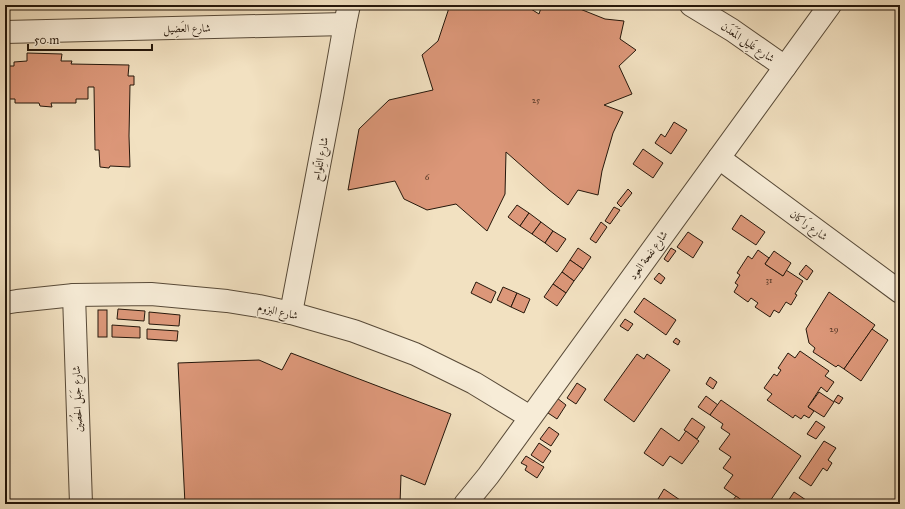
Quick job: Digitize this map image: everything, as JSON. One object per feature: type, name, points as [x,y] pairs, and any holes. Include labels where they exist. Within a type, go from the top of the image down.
[{"type":"street","name":"شارع غَلِيل المَعَدَن","points":[[691,5],[732,30],[785,67]]},
{"type":"street","name":"شارع نفحة العود","points":[[465,504],[488,476],[830,5]]},
{"type":"street","name":"شارع العَضِيل","points":[[5,32],[347,14]]},
{"type":"street","name":"شارع التِّلواح","points":[[291,313],[347,14]]},
{"type":"street","name":"شارع رَاكان","points":[[719,158],[900,292]]},
{"type":"street","name":"شارع البزوم","points":[[5,303],[74,295],[151,294],[227,301],[291,313],[354,331],[415,354],[474,383],[530,418]]},
{"type":"street","name":"شارع جَبَل الحُصَين","points":[[74,295],[81,504]]},
{"type":"building","points":[[449,5],[530,5],[531,9],[539,14],[542,5],[570,5],[605,19],[624,21],[620,39],[636,50],[619,66],[632,94],[604,105],[623,112],[613,133],[602,171],[598,195],[578,190],[568,205],[506,152],[505,194],[487,231],[456,204],[427,210],[404,199],[395,181],[348,190],[359,129],[389,100],[433,90],[422,55],[438,41]]},
{"type":"building","points":[[27,53],[62,54],[61,61],[72,61],[71,64],[129,65],[128,76],[134,76],[134,85],[130,85],[130,167],[100,167],[99,150],[95,150],[94,87],[88,87],[88,99],[76,99],[76,103],[51,103],[52,107],[40,106],[39,103],[15,103],[15,99],[5,99],[5,66],[14,66],[14,62],[27,61]]},
{"type":"building","points":[[674,122],[687,130],[671,154],[655,143],[661,134],[665,137]]},
{"type":"building","points":[[643,149],[663,163],[653,178],[633,164]]},
{"type":"building","points":[[628,189],[632,193],[621,207],[617,203]]},
{"type":"building","points":[[517,205],[529,213],[520,226],[508,217]]},
{"type":"building","points":[[614,207],[620,210],[610,224],[605,221]]},
{"type":"building","points":[[529,213],[541,222],[532,234],[520,226]]},
{"type":"building","points":[[741,215],[765,232],[756,245],[732,229]]},
{"type":"building","points":[[541,222],[553,231],[545,243],[532,234]]},
{"type":"building","points":[[601,222],[607,227],[596,243],[590,239]]},
{"type":"building","points":[[553,231],[566,239],[557,252],[545,243]]},
{"type":"building","points":[[688,232],[703,242],[693,258],[677,247]]},
{"type":"building","points":[[578,248],[591,257],[583,269],[570,260]]},
{"type":"building","points":[[671,248],[676,251],[668,262],[664,259]]},
{"type":"building","points":[[758,250],[769,258],[765,264],[783,276],[786,270],[803,281],[795,294],[797,295],[791,305],[786,302],[779,313],[774,310],[770,317],[755,307],[758,303],[751,298],[748,302],[734,292],[738,285],[735,283],[740,275],[737,273],[748,256],[752,259]]},
{"type":"building","points":[[774,251],[791,263],[783,276],[765,264]]},
{"type":"building","points":[[570,260],[583,269],[574,281],[562,272]]},
{"type":"building","points":[[806,265],[813,271],[807,280],[799,274]]},
{"type":"building","points":[[562,272],[574,281],[566,293],[553,284]]},
{"type":"building","points":[[659,273],[665,278],[661,284],[654,279]]},
{"type":"building","points":[[476,282],[496,292],[491,303],[471,293]]},
{"type":"building","points":[[553,284],[566,293],[557,306],[544,297]]},
{"type":"building","points":[[503,287],[517,293],[511,307],[497,300]]},
{"type":"building","points":[[829,292],[875,325],[844,369],[838,365],[836,367],[813,352],[815,348],[809,343],[806,329]]},
{"type":"building","points":[[517,293],[530,299],[524,313],[511,307]]},
{"type":"building","points":[[644,298],[676,320],[666,335],[634,312]]},
{"type":"building","points":[[118,309],[145,311],[144,321],[117,319]]},
{"type":"building","points":[[98,310],[107,310],[107,337],[98,337]]},
{"type":"building","points":[[149,312],[180,315],[179,326],[149,324]]},
{"type":"building","points":[[625,319],[633,324],[628,331],[620,326]]},
{"type":"building","points":[[112,325],[140,327],[140,338],[112,337]]},
{"type":"building","points":[[147,329],[178,331],[177,341],[147,339]]},
{"type":"building","points":[[872,329],[888,340],[861,381],[844,369]]},
{"type":"building","points":[[676,338],[680,341],[678,345],[673,342]]},
{"type":"building","points":[[800,351],[829,371],[825,376],[834,382],[827,392],[821,387],[808,407],[814,411],[809,418],[804,415],[801,419],[795,415],[793,418],[767,400],[772,394],[764,388],[774,374],[777,376],[781,370],[778,368],[788,353],[795,358]]},
{"type":"building","points":[[291,353],[451,414],[425,485],[401,475],[400,504],[185,504],[178,363],[259,360],[282,370]]},
{"type":"building","points":[[637,354],[644,359],[647,354],[670,370],[634,422],[604,400]]},
{"type":"building","points":[[710,377],[717,382],[713,389],[706,384]]},
{"type":"building","points":[[577,383],[586,389],[576,404],[567,398]]},
{"type":"building","points":[[819,392],[834,402],[824,417],[808,407]]},
{"type":"building","points":[[838,395],[843,398],[839,404],[834,401]]},
{"type":"building","points":[[706,396],[718,405],[710,415],[698,407]]},
{"type":"building","points":[[557,398],[566,405],[557,419],[548,413]]},
{"type":"building","points":[[721,400],[801,456],[768,504],[747,504],[724,488],[733,475],[723,468],[731,457],[719,449],[730,434],[721,428],[723,424],[710,415]]},
{"type":"building","points":[[692,418],[705,427],[697,439],[684,430]]},
{"type":"building","points":[[816,421],[825,427],[816,439],[807,434]]},
{"type":"building","points":[[549,427],[559,434],[551,446],[540,439]]},
{"type":"building","points":[[661,428],[679,441],[686,431],[699,441],[682,464],[670,456],[663,466],[644,453]]},
{"type":"building","points":[[824,441],[836,448],[828,460],[832,463],[827,471],[823,468],[811,486],[799,478]]},
{"type":"building","points":[[539,443],[551,451],[543,463],[531,455]]},
{"type":"building","points":[[526,456],[544,467],[537,478],[525,470],[527,466],[521,463]]},
{"type":"building","points":[[664,489],[680,500],[678,504],[655,504]]},
{"type":"building","points":[[794,492],[809,502],[808,504],[786,504]]},
{"type":"building","points":[[736,496],[747,504],[730,504]]}]
